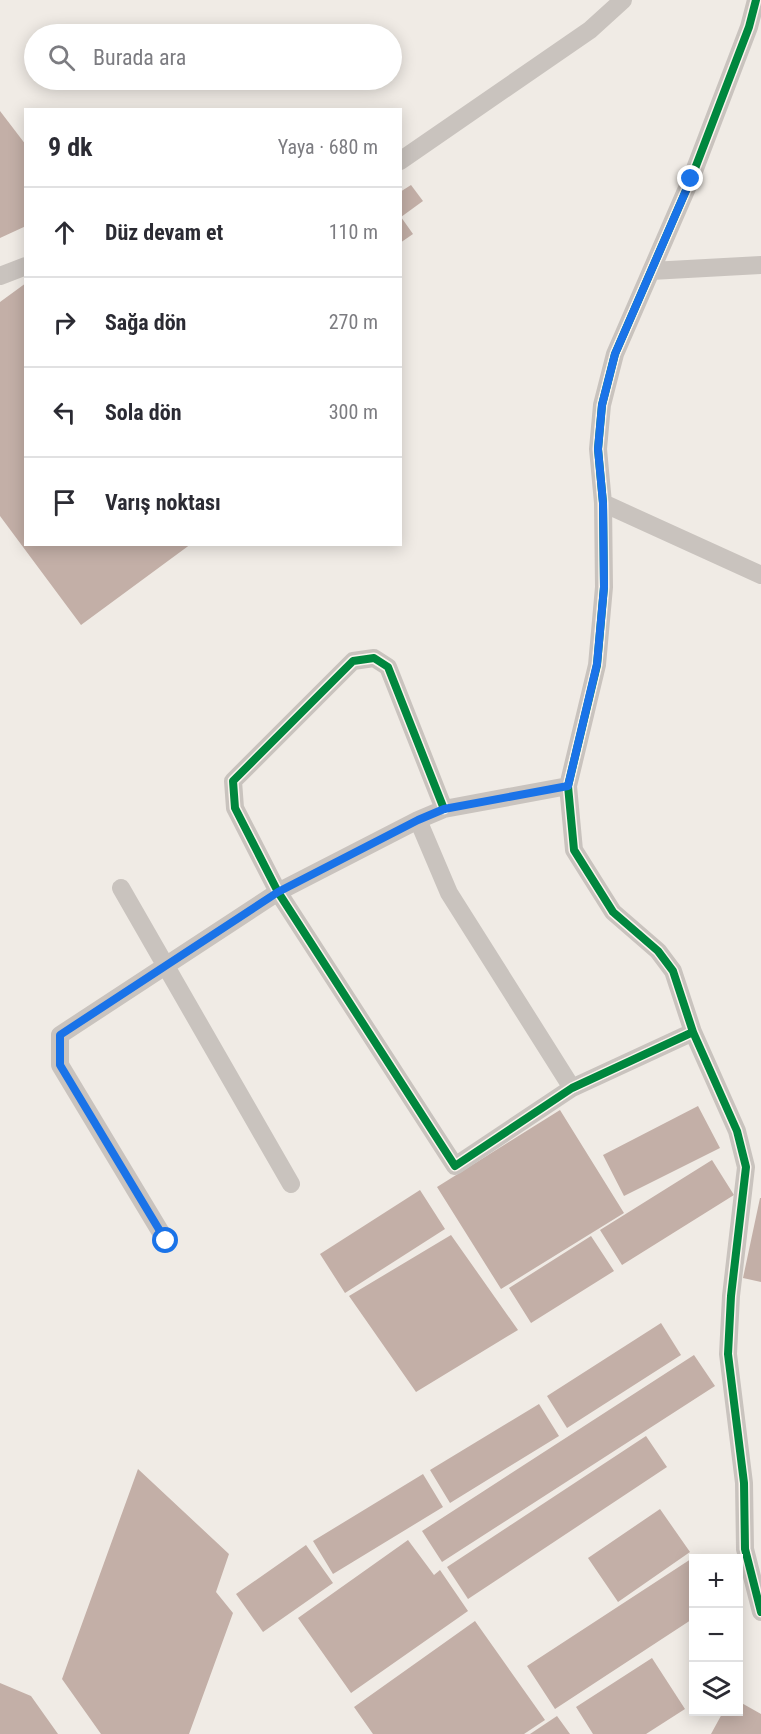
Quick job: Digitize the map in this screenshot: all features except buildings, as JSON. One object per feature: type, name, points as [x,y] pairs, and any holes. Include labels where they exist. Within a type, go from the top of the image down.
[{"type":"street","points":[[402,160],[590,30],[623,0]]},
{"type":"street","points":[[756,0],[749,27],[691,179],[615,354],[602,405],[598,449],[603,503],[604,587],[597,664],[568,786],[574,850],[613,912],[658,951],[673,971],[693,1032],[737,1131],[746,1167],[731,1296],[728,1354],[744,1483],[745,1549],[761,1612]]},
{"type":"street","points":[[651,271],[761,265]]},
{"type":"street","points":[[0,276],[24,267]]},
{"type":"street","points":[[603,503],[761,575]]},
{"type":"street","points":[[444,809],[388,667],[374,658],[353,661],[233,781],[235,808],[278,892],[455,1166],[572,1088],[693,1032]]},
{"type":"street","points":[[166,1241],[60,1065],[60,1035],[278,892],[418,820],[444,809],[568,786]]},
{"type":"street","points":[[418,820],[449,893],[572,1088]]},
{"type":"street","points":[[121,888],[291,1184]]},
{"type":"cycle path","points":[[756,0],[749,27],[691,179],[615,354],[602,405],[598,449],[603,503],[604,587],[597,665],[568,786],[574,850],[613,912],[658,951],[673,971],[693,1032],[737,1131],[746,1167],[731,1296],[728,1354],[744,1483],[745,1549],[761,1612]]},
{"type":"cycle path","points":[[444,809],[388,667],[374,658],[353,661],[233,781],[235,808],[278,892],[455,1166],[572,1088],[693,1032]]},
{"type":"route","points":[[166,1241],[60,1065],[60,1035],[278,892],[418,820],[444,809],[568,786],[597,664],[604,587],[603,503],[598,449],[602,405],[615,354],[691,179]]}]
